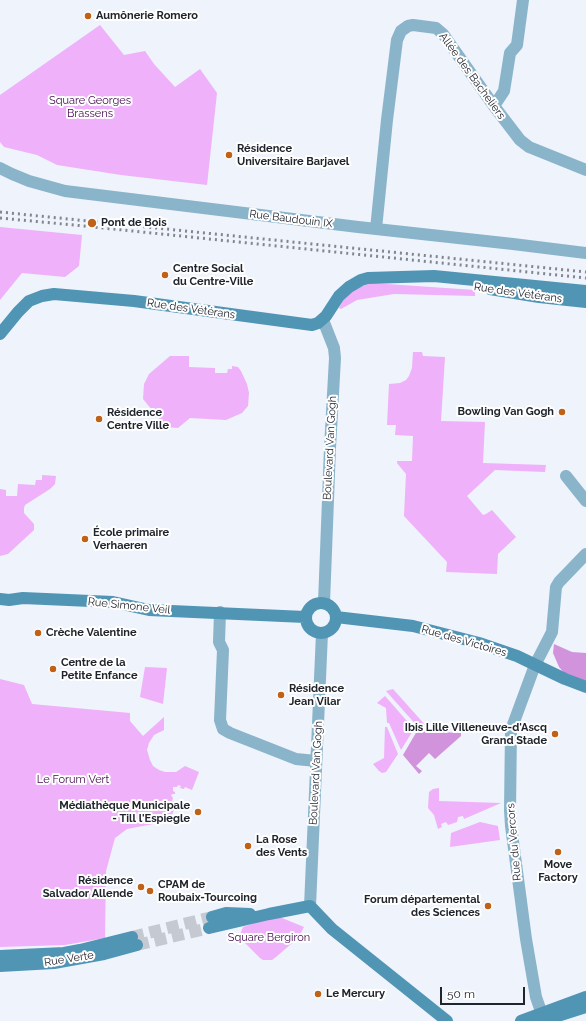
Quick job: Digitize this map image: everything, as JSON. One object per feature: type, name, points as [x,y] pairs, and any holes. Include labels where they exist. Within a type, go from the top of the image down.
[{"type":"street","points":[[494,106],[504,91],[510,53],[517,45],[523,0]]},
{"type":"street","name":"Allée des Bacheliers","points":[[376,229],[397,40],[401,31],[408,26],[414,25],[430,27],[439,30],[443,34],[494,106],[524,144],[586,170]]},
{"type":"street","name":"Rue Baudouin IX","points":[[0,168],[29,181],[65,191],[376,229],[585,251]]},
{"type":"street","name":"Rue des Vétérans","points":[[0,334],[29,301],[42,296],[54,294],[134,302],[312,325],[323,320],[330,312],[339,296],[349,287],[361,280],[379,277],[434,276],[586,291]]},
{"type":"street","name":"Rue des Vétérans","points":[[379,277],[487,288],[539,297],[586,302]]},
{"type":"street","name":"Boulevard Van Gogh","points":[[323,320],[334,348],[335,358],[324,603]]},
{"type":"street","points":[[566,476],[586,501]]},
{"type":"street","name":"Rue du Vercors","points":[[543,1018],[536,997],[522,915],[510,810],[511,730],[535,665],[552,632],[556,587],[586,554]]},
{"type":"street","name":"Rue Simone Veil","points":[[0,599],[9,600],[23,598],[113,602],[149,610],[306,617]]},
{"type":"street","points":[[317,603],[324,603],[332,608],[336,617],[333,628],[322,633],[315,632],[309,628],[306,617],[308,610],[313,605],[317,603]]},
{"type":"street","points":[[220,612],[219,642],[223,650],[220,720],[223,729],[296,759],[316,761]]},
{"type":"street","name":"Rue des Victoires","points":[[336,617],[396,624],[432,631],[502,650],[586,687]]},
{"type":"street","name":"Boulevard Van Gogh","points":[[310,906],[322,633]]},
{"type":"street","points":[[211,923],[226,913],[269,914],[310,906],[332,929],[445,1019],[459,1021]]},
{"type":"street","name":"Rue Verte","points":[[0,956],[64,953],[135,941],[104,954],[54,963],[0,966]]},
{"type":"street","points":[[543,1018],[586,997]]},
{"type":"street","points":[[521,1021],[543,1018],[586,1007]]},
{"type":"green space","name":"Square Georges Brassens","points":[[100,25],[124,55],[145,51],[154,64],[175,87],[200,69],[217,93],[207,185],[121,175],[57,165],[37,155],[4,147],[0,142],[0,95]]},
{"type":"green space","points":[[0,227],[82,235],[79,266],[65,277],[22,273],[0,300]]},
{"type":"green space","points":[[372,283],[475,290],[475,296],[394,294],[357,300],[341,309],[339,308],[343,300],[354,289]]},
{"type":"green space","points":[[413,352],[422,352],[423,356],[445,357],[441,421],[485,422],[483,463],[546,465],[545,472],[495,470],[467,496],[483,515],[492,510],[516,537],[498,554],[497,574],[446,572],[447,562],[404,516],[406,474],[397,461],[412,461],[413,436],[395,435],[396,425],[387,425],[389,384],[400,383],[406,380],[409,376],[412,368]]},
{"type":"green space","points":[[170,356],[189,356],[189,367],[215,368],[215,373],[227,373],[228,369],[232,369],[232,366],[238,367],[247,384],[249,393],[248,406],[242,413],[226,420],[190,418],[178,428],[166,427],[143,399],[144,384],[149,374]]},
{"type":"green space","points":[[42,475],[56,476],[55,484],[50,489],[25,505],[24,513],[34,524],[34,530],[8,554],[0,556],[0,489],[6,490],[6,496],[17,496],[18,484],[35,485],[36,480],[42,480]]},
{"type":"green space","points":[[145,667],[167,668],[163,704],[140,697]]},
{"type":"green space","name":"Le Forum Vert","points":[[0,679],[24,685],[32,704],[130,713],[130,721],[143,736],[164,717],[164,730],[154,735],[147,750],[153,766],[165,772],[176,772],[185,766],[199,772],[192,790],[185,787],[184,789],[180,788],[181,786],[178,785],[177,787],[173,787],[175,794],[171,795],[173,798],[172,801],[180,804],[179,807],[176,806],[170,819],[159,815],[158,818],[156,817],[153,824],[127,829],[115,838],[106,871],[105,938],[65,945],[0,947]]},
{"type":"green space","points":[[393,689],[427,727],[418,727],[386,691]]},
{"type":"green space","points":[[385,696],[414,729],[401,750],[389,723],[387,723],[386,708],[377,703]]},
{"type":"green space","points":[[385,727],[387,727],[398,754],[386,772],[382,773],[373,764],[384,758]]},
{"type":"green space","points":[[439,788],[439,801],[501,803],[464,819],[463,816],[458,817],[457,822],[448,825],[446,822],[441,824],[442,827],[438,829],[434,815],[428,808],[429,792],[433,789]]},
{"type":"green space","points":[[480,822],[498,826],[500,840],[450,847],[451,833]]},
{"type":"green space","name":"Square Bergiron","points":[[271,918],[282,918],[304,927],[298,938],[276,957],[272,960],[263,960],[240,938],[241,932],[243,927]]},
{"type":"shaded area","points":[[554,644],[572,652],[586,653],[586,682],[566,675],[559,667],[553,653]]},
{"type":"shaded area","points":[[417,731],[461,733],[461,736],[435,759],[429,753],[416,766],[422,771],[419,774],[403,755]]},
{"type":"tunnel","points":[[132,937],[212,917]]},
{"type":"tunnel","points":[[137,945],[209,928]]},
{"type":"railway","points":[[0,212],[586,272]]},
{"type":"railway","points":[[0,218],[586,278]]},
{"type":"place","name":"Aumônerie Romero","points":[[88,16]]},
{"type":"place","name":"Résidence Universitaire Barjavel","points":[[229,155]]},
{"type":"place","name":"Pont de Bois","points":[[92,223]]},
{"type":"place","name":"Centre Social du Centre-Ville","points":[[165,275]]},
{"type":"place","name":"Bowling Van Gogh","points":[[562,412]]},
{"type":"place","name":"Résidence Centre Ville","points":[[99,419]]},
{"type":"place","name":"École primaire Verhaeren","points":[[85,539]]},
{"type":"place","name":"Crèche Valentine","points":[[38,633]]},
{"type":"place","name":"Centre de la Petite Enfance","points":[[53,669]]},
{"type":"place","name":"Résidence Jean Vilar","points":[[281,695]]},
{"type":"place","name":"Ibis Lille Villeneuve-d'Ascq Grand Stade","points":[[555,734]]},
{"type":"place","name":"Médiathèque Municipale - Till l'Espiegle","points":[[198,812]]},
{"type":"place","name":"La Rose des Vents","points":[[248,846]]},
{"type":"place","name":"Move Factory","points":[[558,852]]},
{"type":"place","name":"Résidence Salvador Allende","points":[[141,887]]},
{"type":"place","name":"CPAM de Roubaix-Tourcoing","points":[[150,891]]},
{"type":"place","name":"Forum départemental des Sciences","points":[[488,906]]},
{"type":"place","name":"Le Mercury","points":[[318,994]]}]
